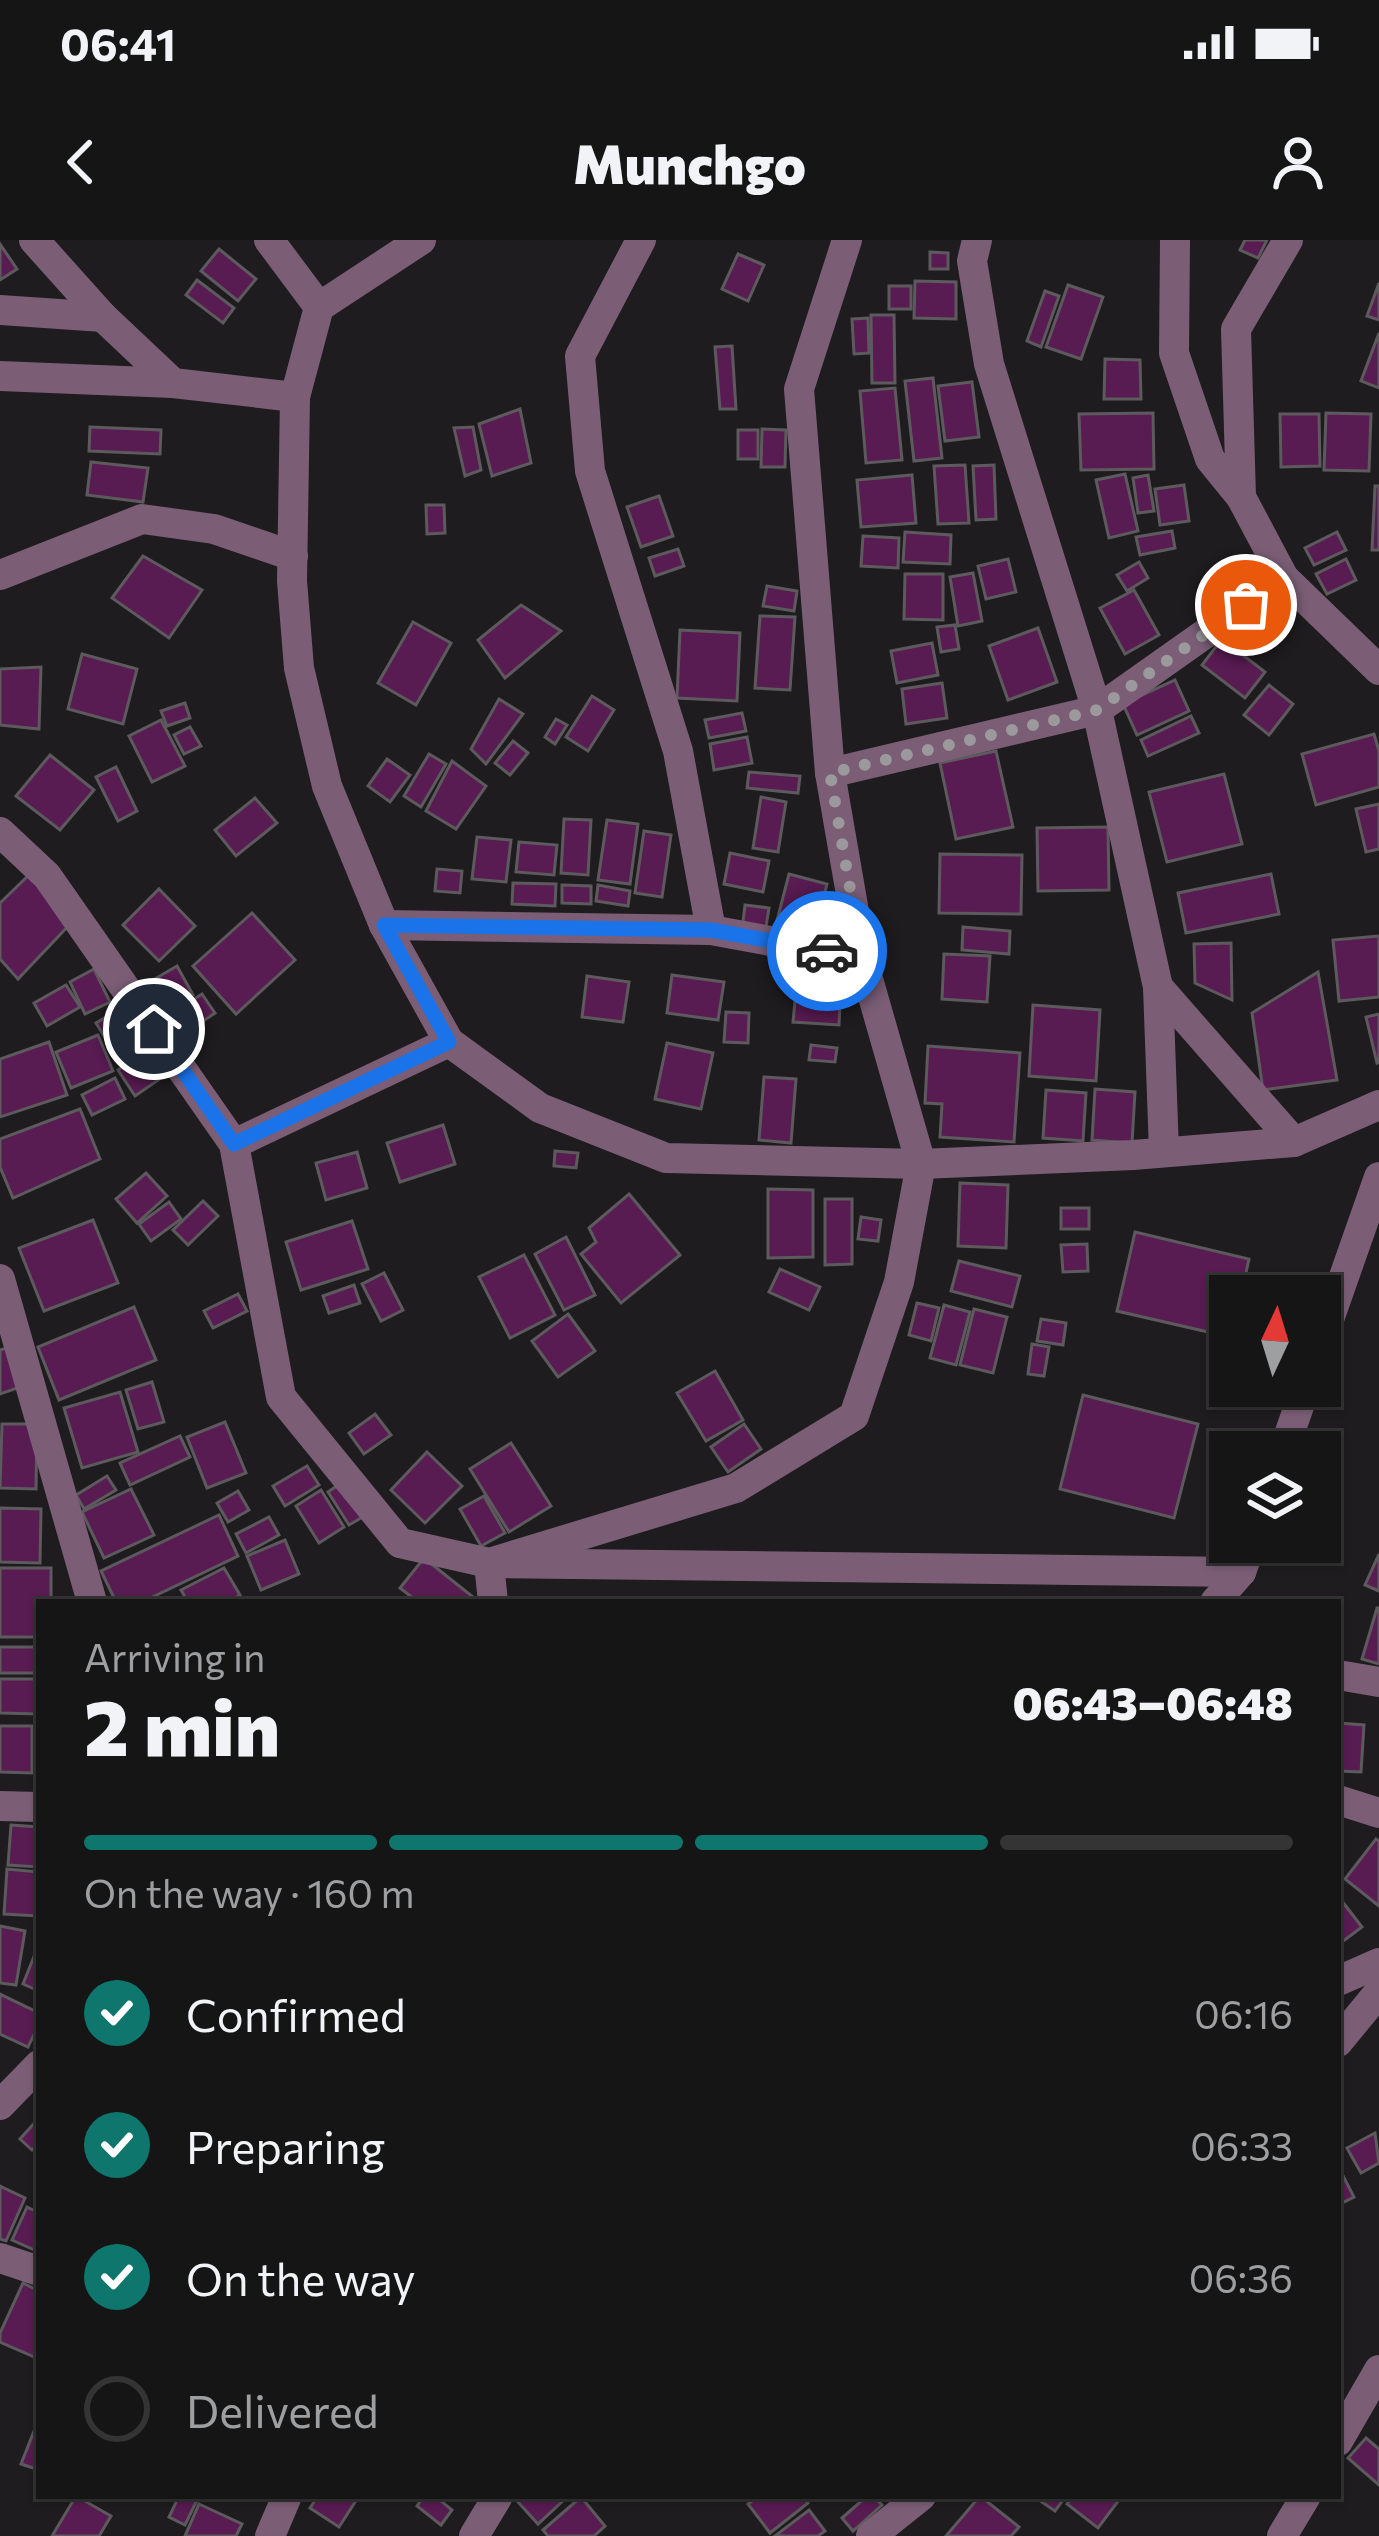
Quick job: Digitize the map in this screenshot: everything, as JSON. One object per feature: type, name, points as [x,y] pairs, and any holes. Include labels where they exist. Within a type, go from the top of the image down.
[{"type":"street","points":[[34,240],[103,317],[172,383]]},
{"type":"street","points":[[269,240],[319,307]]},
{"type":"street","points":[[422,240],[319,307],[296,397],[293,556],[299,668],[327,785],[384,925],[449,1042],[540,1108],[666,1158],[921,1163],[1294,1142],[1379,1105]]},
{"type":"street","points":[[641,240],[580,356],[590,471],[678,751],[711,930]]},
{"type":"street","points":[[489,1563],[736,1488],[854,1416],[898,1282],[921,1163],[862,958],[830,773],[799,388],[847,240]]},
{"type":"street","points":[[976,240],[972,261],[989,364],[1097,710],[1158,987],[1164,1151]]},
{"type":"street","points":[[1175,240],[1174,353],[1210,459],[1241,497],[1284,578],[1379,670]]},
{"type":"street","points":[[1241,497],[1236,329],[1288,240]]},
{"type":"street","points":[[0,310],[103,317]]},
{"type":"street","points":[[0,376],[172,383],[296,397]]},
{"type":"street","points":[[0,575],[142,519],[214,529],[293,556]]},
{"type":"street","points":[[830,773],[1097,710],[1284,578]]},
{"type":"street","points":[[0,832],[47,876],[234,1144],[281,1397],[400,1543],[489,1563],[1241,1572]]},
{"type":"street","points":[[384,925],[711,930],[862,958]]},
{"type":"street","points":[[1158,987],[1294,1142]]},
{"type":"street","points":[[234,1144],[449,1042]]},
{"type":"street","points":[[1341,1285],[1379,1177]]},
{"type":"street","points":[[0,1279],[91,1599]]},
{"type":"street","points":[[489,1563],[493,1599]]},
{"type":"street","points":[[1218,1599],[1244,1563]]},
{"type":"street","points":[[1341,1676],[1379,1682]]},
{"type":"street","points":[[1341,1801],[1379,1813]]},
{"type":"street","points":[[0,1806],[36,1807]]},
{"type":"street","points":[[1341,1980],[1379,1963]]},
{"type":"street","points":[[1341,2038],[1379,1992]]},
{"type":"street","points":[[0,2105],[36,2068]]},
{"type":"street","points":[[0,2258],[36,2270]]},
{"type":"street","points":[[1341,2435],[1379,2370]]},
{"type":"street","points":[[270,2536],[286,2499]]},
{"type":"street","points":[[474,2536],[496,2499]]},
{"type":"street","points":[[871,2536],[918,2499]]},
{"type":"street","points":[[1282,2536],[1304,2499]]},
{"type":"building","points":[[1245,240],[1267,240],[1258,258],[1240,250]]},
{"type":"building","points":[[0,244],[17,269],[0,280]]},
{"type":"building","points":[[219,249],[256,279],[238,301],[201,271]]},
{"type":"building","points":[[930,252],[948,253],[948,269],[930,269]]},
{"type":"building","points":[[738,254],[764,265],[748,301],[722,289]]},
{"type":"building","points":[[197,280],[234,308],[223,323],[186,295]]},
{"type":"building","points":[[915,281],[956,282],[956,319],[914,318]]},
{"type":"building","points":[[1379,283],[1379,320],[1367,316]]},
{"type":"building","points":[[1068,285],[1103,297],[1081,359],[1046,347]]},
{"type":"building","points":[[889,286],[911,286],[911,309],[889,309]]},
{"type":"building","points":[[1045,291],[1059,296],[1041,347],[1027,341]]},
{"type":"building","points":[[871,315],[894,315],[895,383],[872,383]]},
{"type":"building","points":[[868,318],[869,353],[854,354],[852,319]]},
{"type":"building","points":[[1379,333],[1379,388],[1361,381]]},
{"type":"building","points":[[732,346],[736,409],[720,409],[715,347]]},
{"type":"building","points":[[1105,359],[1140,360],[1141,399],[1104,399]]},
{"type":"building","points":[[933,378],[942,458],[914,461],[905,381]]},
{"type":"building","points":[[972,382],[979,437],[945,441],[938,386]]},
{"type":"building","points":[[895,388],[902,460],[866,463],[860,391]]},
{"type":"building","points":[[520,409],[531,463],[492,476],[479,424]]},
{"type":"building","points":[[1153,413],[1154,469],[1081,470],[1079,414]]},
{"type":"building","points":[[1326,413],[1371,414],[1369,471],[1324,470]]},
{"type":"building","points":[[1280,414],[1319,414],[1320,466],[1281,467]]},
{"type":"building","points":[[90,427],[161,430],[160,454],[89,451]]},
{"type":"building","points":[[473,427],[481,470],[465,476],[454,428]]},
{"type":"building","points":[[762,429],[786,430],[785,467],[761,467]]},
{"type":"building","points":[[738,430],[758,430],[758,459],[738,459]]},
{"type":"building","points":[[91,462],[148,468],[143,502],[87,495]]},
{"type":"building","points":[[965,465],[969,523],[938,524],[934,466]]},
{"type":"building","points":[[994,465],[996,519],[976,520],[973,466]]},
{"type":"building","points":[[1125,474],[1138,531],[1109,538],[1096,480]]},
{"type":"building","points":[[912,475],[916,523],[861,527],[857,480]]},
{"type":"building","points":[[1148,475],[1154,511],[1138,513],[1133,478]]},
{"type":"building","points":[[1184,485],[1189,521],[1160,525],[1155,489]]},
{"type":"building","points":[[1375,486],[1379,486],[1379,550],[1372,550]]},
{"type":"building","points":[[659,496],[673,536],[641,547],[627,507]]},
{"type":"building","points":[[426,505],[444,505],[445,533],[427,534]]},
{"type":"building","points":[[1172,531],[1175,548],[1140,555],[1136,537]]},
{"type":"building","points":[[905,532],[951,535],[950,564],[903,562]]},
{"type":"building","points":[[1337,532],[1346,550],[1314,565],[1305,548]]},
{"type":"building","points":[[863,536],[899,538],[898,568],[861,566]]},
{"type":"building","points":[[678,549],[684,566],[655,576],[649,558]]},
{"type":"building","points":[[143,556],[202,590],[169,638],[112,598]]},
{"type":"building","points":[[1008,559],[1016,592],[986,599],[978,566]]},
{"type":"building","points":[[1346,559],[1356,580],[1327,594],[1316,574]]},
{"type":"building","points":[[1139,562],[1148,578],[1127,591],[1117,575]]},
{"type":"building","points":[[973,573],[982,621],[958,626],[950,577]]},
{"type":"building","points":[[905,574],[943,574],[943,620],[904,619]]},
{"type":"building","points":[[767,586],[797,591],[794,611],[763,606]]},
{"type":"building","points":[[1134,590],[1159,635],[1125,654],[1100,608]]},
{"type":"building","points":[[521,605],[561,631],[505,678],[478,640]]},
{"type":"building","points":[[760,616],[795,617],[790,690],[755,688]]},
{"type":"building","points":[[413,622],[451,643],[416,705],[378,683]]},
{"type":"building","points":[[955,625],[959,649],[941,652],[937,627]]},
{"type":"building","points":[[1038,628],[1057,682],[1008,700],[989,646]]},
{"type":"building","points":[[680,630],[740,633],[737,701],[677,698]]},
{"type":"building","points":[[1222,639],[1265,672],[1245,698],[1202,665]]},
{"type":"building","points":[[932,643],[938,675],[897,683],[891,651]]},
{"type":"building","points":[[82,654],[137,669],[123,724],[68,709]]},
{"type":"building","points":[[41,667],[39,729],[0,725],[0,669]]},
{"type":"building","points":[[1175,680],[1189,711],[1137,735],[1123,704]]},
{"type":"building","points":[[942,683],[947,718],[906,724],[902,689]]},
{"type":"building","points":[[1269,685],[1293,704],[1269,735],[1244,715]]},
{"type":"building","points":[[592,696],[614,710],[588,751],[566,737]]},
{"type":"building","points":[[499,699],[523,714],[486,764],[471,749]]},
{"type":"building","points":[[185,703],[190,718],[167,726],[161,711]]},
{"type":"building","points":[[742,713],[746,731],[709,738],[705,720]]},
{"type":"building","points":[[1191,716],[1199,733],[1148,756],[1141,740]]},
{"type":"building","points":[[556,719],[567,725],[555,744],[545,737]]},
{"type":"building","points":[[161,720],[185,766],[152,782],[129,736]]},
{"type":"building","points":[[190,727],[201,746],[184,754],[174,735]]},
{"type":"building","points":[[1374,734],[1379,787],[1316,805],[1302,754]]},
{"type":"building","points":[[747,737],[752,763],[714,770],[710,744]]},
{"type":"building","points":[[513,741],[528,753],[510,775],[495,763]]},
{"type":"building","points":[[996,751],[1013,827],[956,839],[940,763]]},
{"type":"building","points":[[429,754],[446,764],[421,807],[404,796]]},
{"type":"building","points":[[50,755],[94,790],[60,830],[16,796]]},
{"type":"building","points":[[387,759],[410,775],[390,802],[368,786]]},
{"type":"building","points":[[452,761],[486,786],[456,829],[426,811]]},
{"type":"building","points":[[116,767],[137,811],[118,821],[96,777]]},
{"type":"building","points":[[749,772],[800,776],[798,793],[747,788]]},
{"type":"building","points":[[1224,774],[1242,844],[1167,862],[1149,792]]},
{"type":"building","points":[[761,797],[786,802],[778,852],[753,848]]},
{"type":"building","points":[[255,798],[277,823],[236,856],[215,830]]},
{"type":"building","points":[[1379,804],[1379,849],[1366,852],[1356,809]]},
{"type":"building","points":[[564,819],[591,820],[588,875],[561,873]]},
{"type":"building","points":[[607,820],[638,824],[630,884],[598,880]]},
{"type":"building","points":[[1108,827],[1109,890],[1038,891],[1037,828]]},
{"type":"building","points":[[644,831],[671,835],[662,897],[635,893]]},
{"type":"building","points":[[477,837],[511,840],[506,882],[472,879]]},
{"type":"building","points":[[519,842],[557,845],[554,875],[516,872]]},
{"type":"building","points":[[730,853],[769,861],[763,892],[724,884]]},
{"type":"building","points":[[940,854],[1022,855],[1021,914],[939,913]]},
{"type":"building","points":[[437,869],[462,871],[460,893],[435,891]]},
{"type":"building","points":[[789,874],[827,884],[812,942],[774,932]]},
{"type":"building","points":[[1271,874],[1279,914],[1186,933],[1178,893]]},
{"type":"building","points":[[29,875],[73,921],[18,979],[0,959],[0,903]]},
{"type":"building","points":[[513,883],[556,884],[555,906],[512,904]]},
{"type":"building","points":[[562,885],[591,886],[591,904],[562,903]]},
{"type":"building","points":[[598,885],[630,891],[628,906],[596,901]]},
{"type":"building","points":[[159,889],[195,926],[159,961],[123,925]]},
{"type":"building","points":[[745,905],[769,908],[765,933],[742,930]]},
{"type":"building","points":[[252,913],[295,960],[236,1014],[193,966]]},
{"type":"building","points":[[963,927],[1010,931],[1009,954],[962,950]]},
{"type":"building","points":[[1379,936],[1379,997],[1339,1001],[1333,940]]},
{"type":"building","points":[[1231,943],[1232,1000],[1195,983],[1194,944]]},
{"type":"building","points":[[944,954],[990,956],[987,1002],[942,999]]},
{"type":"building","points":[[177,966],[193,995],[162,1012],[146,984]]},
{"type":"building","points":[[94,969],[110,1002],[85,1014],[70,982]]},
{"type":"building","points":[[1318,972],[1337,1080],[1263,1090],[1252,1013]]},
{"type":"building","points":[[672,975],[724,982],[718,1020],[667,1013]]},
{"type":"building","points":[[587,976],[629,982],[623,1022],[582,1017]]},
{"type":"building","points":[[66,985],[80,1007],[47,1026],[34,1003]]},
{"type":"building","points":[[202,994],[215,1013],[184,1034],[171,1014]]},
{"type":"building","points":[[795,1001],[840,1004],[839,1025],[793,1022]]},
{"type":"building","points":[[1033,1005],[1100,1010],[1096,1081],[1029,1076]]},
{"type":"building","points":[[119,1009],[139,1042],[117,1057],[96,1023]]},
{"type":"building","points":[[726,1012],[749,1013],[748,1043],[724,1042]]},
{"type":"building","points":[[1379,1014],[1379,1062],[1377,1063],[1366,1017]]},
{"type":"building","points":[[98,1035],[113,1071],[71,1088],[56,1052]]},
{"type":"building","points":[[49,1042],[67,1095],[0,1117],[0,1059]]},
{"type":"building","points":[[667,1043],[713,1053],[701,1109],[655,1099]]},
{"type":"building","points":[[811,1045],[837,1048],[835,1062],[809,1060]]},
{"type":"building","points":[[928,1046],[1020,1053],[1014,1142],[940,1137],[942,1104],[925,1103]]},
{"type":"building","points":[[147,1050],[164,1076],[135,1096],[118,1070]]},
{"type":"building","points":[[764,1077],[796,1079],[791,1143],[759,1140]]},
{"type":"building","points":[[115,1078],[125,1099],[92,1115],[82,1095]]},
{"type":"building","points":[[1095,1089],[1135,1092],[1132,1143],[1092,1140]]},
{"type":"building","points":[[1046,1090],[1086,1093],[1083,1141],[1043,1138]]},
{"type":"building","points":[[80,1109],[100,1159],[13,1198],[0,1167],[0,1139]]},
{"type":"building","points":[[443,1125],[455,1164],[400,1182],[387,1143]]},
{"type":"building","points":[[555,1151],[578,1153],[576,1168],[554,1166]]},
{"type":"building","points":[[357,1152],[367,1188],[326,1200],[316,1163]]},
{"type":"building","points":[[146,1173],[167,1196],[137,1223],[116,1199]]},
{"type":"building","points":[[960,1183],[1008,1185],[1006,1248],[958,1246]]},
{"type":"building","points":[[768,1189],[813,1190],[813,1257],[768,1258]]},
{"type":"building","points":[[629,1194],[680,1255],[621,1303],[581,1254],[596,1242],[589,1228]]},
{"type":"building","points":[[825,1199],[852,1199],[852,1264],[825,1265]]},
{"type":"building","points":[[203,1201],[218,1216],[188,1245],[173,1230]]},
{"type":"building","points":[[169,1202],[181,1219],[151,1241],[139,1224]]},
{"type":"building","points":[[1061,1208],[1089,1208],[1089,1229],[1061,1229]]},
{"type":"building","points":[[861,1217],[881,1220],[878,1241],[858,1239]]},
{"type":"building","points":[[93,1220],[118,1283],[44,1311],[19,1248]]},
{"type":"building","points":[[352,1221],[368,1269],[301,1290],[286,1242]]},
{"type":"building","points":[[1135,1232],[1249,1259],[1246,1275],[1209,1275],[1209,1332],[1117,1311]]},
{"type":"building","points":[[566,1237],[595,1295],[564,1310],[535,1254]]},
{"type":"building","points":[[1087,1244],[1088,1271],[1063,1272],[1061,1245]]},
{"type":"building","points":[[524,1255],[555,1315],[510,1338],[479,1277]]},
{"type":"building","points":[[959,1261],[1020,1276],[1012,1307],[951,1291]]},
{"type":"building","points":[[780,1269],[820,1287],[809,1310],[769,1292]]},
{"type":"building","points":[[384,1273],[403,1310],[381,1321],[362,1284]]},
{"type":"building","points":[[354,1285],[360,1303],[329,1313],[323,1296]]},
{"type":"building","points":[[238,1294],[247,1311],[213,1328],[204,1311]]},
{"type":"building","points":[[917,1303],[939,1308],[931,1341],[909,1335]]},
{"type":"building","points":[[944,1305],[970,1312],[956,1365],[930,1358]]},
{"type":"building","points":[[134,1307],[156,1360],[59,1400],[38,1347]]},
{"type":"building","points":[[974,1309],[1007,1317],[993,1373],[960,1365]]},
{"type":"building","points":[[568,1314],[595,1351],[558,1377],[532,1341]]},
{"type":"building","points":[[1041,1319],[1066,1323],[1063,1345],[1037,1341]]},
{"type":"building","points":[[1032,1344],[1049,1347],[1044,1376],[1028,1374]]},
{"type":"building","points":[[9,1347],[23,1386],[0,1394],[0,1350]]},
{"type":"building","points":[[715,1371],[743,1420],[706,1441],[677,1393]]},
{"type":"building","points":[[152,1382],[164,1422],[138,1429],[126,1390]]},
{"type":"building","points":[[120,1392],[138,1452],[82,1468],[64,1408]]},
{"type":"building","points":[[1083,1395],[1198,1424],[1174,1518],[1060,1489]]},
{"type":"building","points":[[375,1414],[391,1435],[364,1454],[349,1433]]},
{"type":"building","points":[[225,1422],[246,1473],[207,1488],[187,1437]]},
{"type":"building","points":[[2,1424],[37,1424],[36,1489],[0,1488]]},
{"type":"building","points":[[744,1424],[761,1449],[728,1472],[711,1447]]},
{"type":"building","points":[[180,1436],[190,1457],[130,1485],[120,1463]]},
{"type":"building","points":[[511,1443],[551,1506],[509,1532],[470,1469]]},
{"type":"building","points":[[427,1452],[462,1486],[425,1523],[391,1490]]},
{"type":"building","points":[[307,1466],[319,1485],[285,1506],[273,1486]]},
{"type":"building","points":[[107,1476],[116,1490],[84,1509],[76,1495]]},
{"type":"building","points":[[344,1481],[366,1515],[349,1525],[328,1492]]},
{"type":"building","points":[[131,1489],[154,1535],[104,1558],[82,1512]]},
{"type":"building","points":[[321,1490],[344,1527],[319,1543],[296,1506]]},
{"type":"building","points":[[238,1491],[249,1510],[228,1522],[217,1503]]},
{"type":"building","points":[[484,1496],[505,1533],[481,1546],[460,1509]]},
{"type":"building","points":[[0,1508],[41,1509],[40,1563],[0,1562]]},
{"type":"building","points":[[219,1515],[238,1556],[148,1599],[115,1599],[101,1571]]},
{"type":"building","points":[[269,1517],[279,1535],[246,1553],[236,1534]]},
{"type":"building","points":[[285,1540],[299,1574],[261,1590],[247,1556]]},
{"type":"building","points":[[1379,1554],[1379,1591],[1365,1585]]},
{"type":"building","points":[[424,1558],[473,1597],[414,1599],[400,1588]]},
{"type":"building","points":[[0,1568],[51,1568],[51,1599],[36,1599],[36,1637],[0,1637]]},
{"type":"building","points":[[224,1568],[240,1595],[186,1599],[181,1590]]},
{"type":"building","points":[[1379,1608],[1379,1664],[1362,1659]]},
{"type":"building","points":[[0,1647],[36,1647],[36,1673],[0,1673]]},
{"type":"building","points":[[0,1679],[36,1679],[36,1714],[0,1713]]},
{"type":"building","points":[[1341,1723],[1364,1725],[1361,1772],[1341,1771]]},
{"type":"building","points":[[0,1726],[32,1726],[32,1773],[0,1772]]},
{"type":"building","points":[[11,1825],[36,1827],[36,1867],[8,1865]]},
{"type":"building","points":[[1379,1841],[1379,1906],[1345,1879]]},
{"type":"building","points":[[7,1869],[36,1872],[36,1916],[4,1914]]},
{"type":"building","points":[[1341,1900],[1362,1927],[1341,1943]]},
{"type":"building","points":[[0,1926],[25,1931],[16,1985],[0,1983]]},
{"type":"building","points":[[36,1952],[36,1990],[23,1984]]},
{"type":"building","points":[[0,1994],[36,2012],[36,2030],[28,2047],[0,2034]]},
{"type":"building","points":[[36,2121],[36,2146],[32,2150],[20,2139]]},
{"type":"building","points":[[1375,2133],[1379,2163],[1361,2173],[1347,2148]]},
{"type":"building","points":[[1341,2172],[1354,2197],[1341,2204]]},
{"type":"building","points":[[0,2186],[25,2198],[6,2241],[0,2239]]},
{"type":"building","points":[[27,2207],[36,2212],[36,2251],[12,2240]]},
{"type":"building","points":[[23,2283],[36,2290],[36,2358],[0,2342]]},
{"type":"building","points":[[36,2426],[36,2469],[21,2464]]},
{"type":"building","points":[[1366,2438],[1379,2449],[1379,2485],[1348,2458]]},
{"type":"building","points":[[74,2499],[111,2516],[99,2536],[52,2536]]},
{"type":"building","points":[[178,2499],[198,2499],[185,2525],[169,2517]]},
{"type":"building","points":[[316,2499],[357,2499],[339,2527],[310,2508]]},
{"type":"building","points":[[422,2499],[439,2499],[452,2510],[441,2525],[417,2506]]},
{"type":"building","points":[[519,2499],[565,2499],[538,2524]]},
{"type":"building","points":[[579,2499],[605,2526],[594,2536],[548,2536],[543,2530]]},
{"type":"building","points":[[755,2499],[805,2499],[808,2503],[770,2533],[748,2504]]},
{"type":"building","points":[[864,2499],[876,2499],[882,2505],[853,2531],[842,2518]]},
{"type":"building","points":[[977,2499],[1019,2527],[1011,2536],[946,2536]]},
{"type":"building","points":[[1037,2499],[1064,2499],[1055,2511]]},
{"type":"building","points":[[1071,2499],[1120,2499],[1098,2528],[1067,2504]]},
{"type":"building","points":[[199,2504],[242,2524],[236,2536],[185,2536]]},
{"type":"building","points":[[809,2510],[825,2531],[818,2536],[775,2536]]},
{"type":"way so far","points":[[827,951],[862,958],[830,773],[1097,710],[1246,605]]},
{"type":"route","points":[[154,1029],[234,1144],[449,1042],[384,925],[711,930],[827,951]]}]
